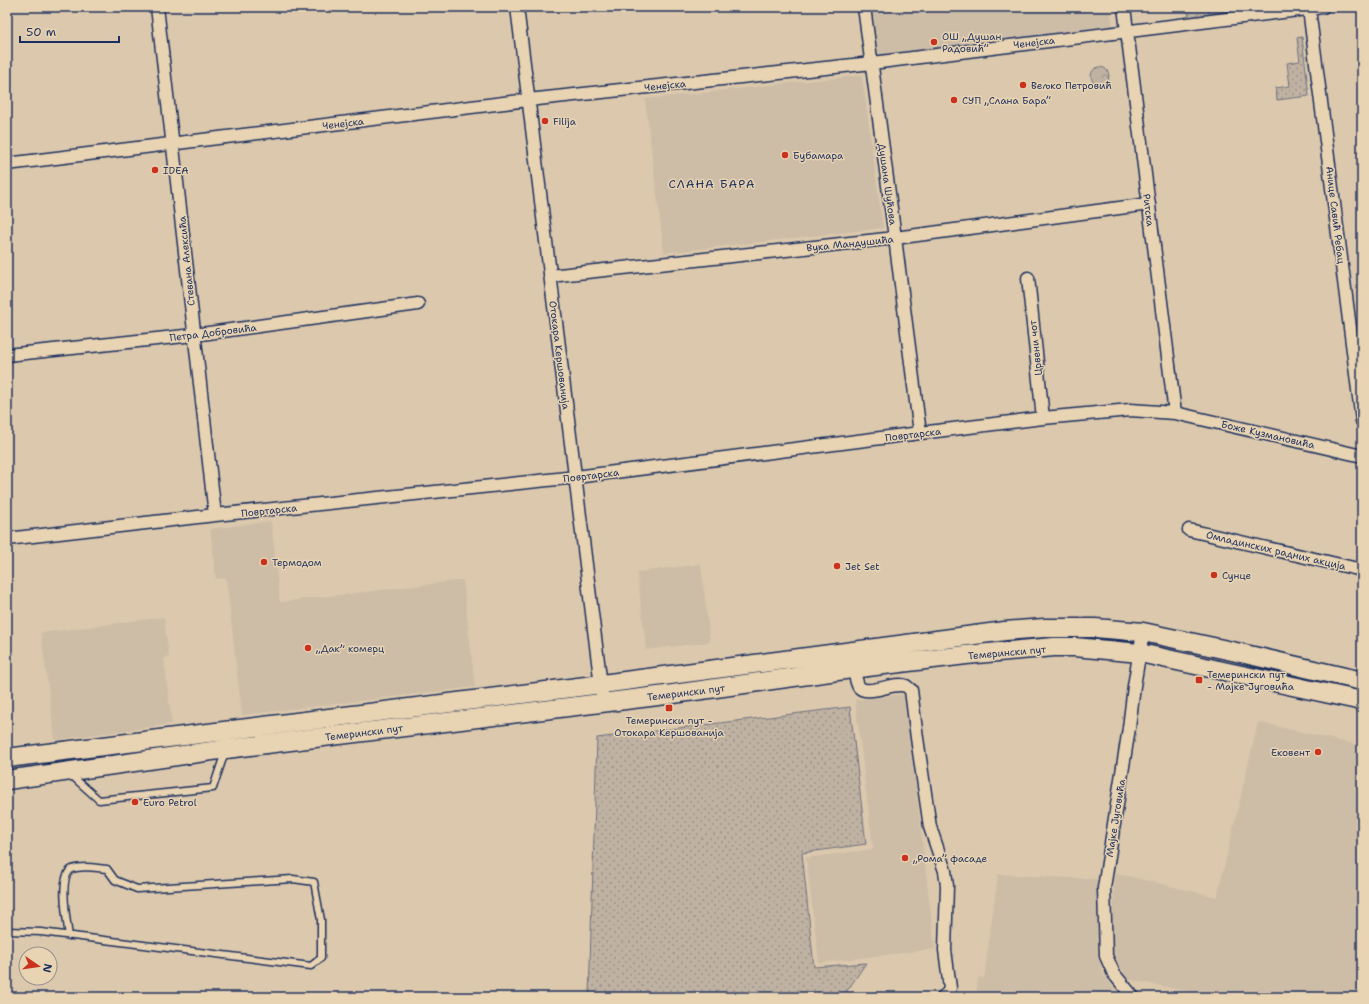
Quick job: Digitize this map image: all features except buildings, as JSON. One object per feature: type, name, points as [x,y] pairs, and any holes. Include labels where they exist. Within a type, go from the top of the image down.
[{"type":"main road","name":"Темерински пут","points":[[7,758],[602,684],[1005,631],[1044,628],[1095,628],[1143,632],[1362,682]]},
{"type":"main road","name":"Темерински пут","points":[[7,780],[226,749],[854,669],[966,655],[1054,647],[1111,649],[1140,653],[1362,701]]},
{"type":"street","name":"Стевана Алексића","points":[[157,7],[215,515]]},
{"type":"street","name":"Отокара Кершованија","points":[[517,7],[602,684],[603,702]]},
{"type":"street","name":"Душана Шућова","points":[[864,7],[896,238],[920,433]]},
{"type":"street","name":"Ритска","points":[[1124,7],[1175,413]]},
{"type":"street","name":"Ченејска","points":[[7,164],[528,100],[872,62],[1323,7]]},
{"type":"street","name":"Анице Савић Ребац","points":[[1309,8],[1362,421]]},
{"type":"street","name":"Вука Мандушића","points":[[550,276],[896,238],[1149,204]]},
{"type":"street","name":"Црвени чот","points":[[1028,278],[1043,418]]},
{"type":"street","name":"Петра Добровића","points":[[7,355],[194,335],[418,304]]},
{"type":"street","name":"Повртарска","points":[[7,539],[215,515],[576,477],[1043,418],[1130,410],[1175,413]]},
{"type":"street","name":"Боже Кузмановића","points":[[1175,413],[1362,456]]},
{"type":"street","name":"Омладинских радних акција","points":[[1189,530],[1362,570]]},
{"type":"street","name":"Мајке Југовића","points":[[1133,997],[1114,974],[1106,956],[1104,888],[1143,632]]},
{"type":"street","points":[[854,669],[858,686],[862,690],[900,686],[906,686],[911,690],[930,827],[945,871],[947,886],[946,950],[950,988],[948,994],[943,997]]},
{"type":"lane","points":[[66,771],[100,800],[213,788],[226,749]]},
{"type":"lane","points":[[7,931],[41,932],[69,936],[311,966],[321,958],[322,920],[314,882],[293,879],[137,889],[116,880],[107,869],[87,867],[72,870],[67,874],[64,889],[69,936]]},
{"type":"shaded area","name":"ОШ „Душан Радовић”","points":[[870,7],[1110,7],[1113,28],[876,57]]},
{"type":"shaded area","points":[[862,75],[883,228],[664,253],[645,99]]},
{"type":"shaded area","points":[[271,521],[280,602],[463,580],[475,687],[242,715],[226,578],[216,579],[210,529]]},
{"type":"shaded area","points":[[701,564],[710,642],[646,650],[637,572]]},
{"type":"shaded area","points":[[164,617],[169,657],[164,658],[172,724],[55,740],[41,633]]},
{"type":"shaded area","points":[[905,694],[935,949],[819,963],[806,858],[873,849],[855,700]]},
{"type":"shaded area","points":[[1258,722],[1362,746],[1362,997],[1215,997],[1127,979],[1116,959],[1112,947],[1111,935],[1115,873],[1217,897]]},
{"type":"shaded area","points":[[998,874],[1097,879],[1098,953],[1103,974],[1121,997],[976,997],[978,977],[984,978]]},
{"type":"green space","points":[[1187,7],[1267,7],[1189,17]]},
{"type":"green space","points":[[1208,7],[1256,7],[1209,14]]},
{"type":"green space","points":[[1302,37],[1309,96],[1277,100],[1276,88],[1290,86],[1287,63],[1300,61],[1297,38]]},
{"type":"green space","points":[[1096,67],[1104,67],[1109,72],[1107,83],[1104,85],[1096,85],[1091,80],[1091,72]]},
{"type":"green space","points":[[850,707],[866,844],[802,853],[814,967],[866,963],[843,997],[589,997],[597,738]]},
{"type":"place","name":"ОШ „Душан Радовић”","points":[[934,42]]},
{"type":"place","name":"Вељко Петровић","points":[[1023,85]]},
{"type":"place","name":"СУП „Слана Бара”","points":[[954,100]]},
{"type":"place","name":"Filija","points":[[545,121]]},
{"type":"place","name":"Бубамара","points":[[785,155]]},
{"type":"place","name":"IDEA","points":[[155,170]]},
{"type":"place","name":"Термодом","points":[[264,562]]},
{"type":"place","name":"Jet Set","points":[[837,566]]},
{"type":"place","name":"Сунце","points":[[1214,575]]},
{"type":"place","name":"„Дак” комерц","points":[[308,648]]},
{"type":"place","name":"Темерински пут - Мајке Југовића","points":[[1199,680]]},
{"type":"place","name":"Темерински пут - Отокара Кершованија","points":[[669,708]]},
{"type":"place","name":"Ековент","points":[[1318,752]]},
{"type":"place","name":"Euro Petrol","points":[[135,802]]},
{"type":"place","name":"„Рома” фасаде","points":[[905,858]]},
{"type":"district","name":"СЛАНА БАРА","points":[[712,184]]}]
